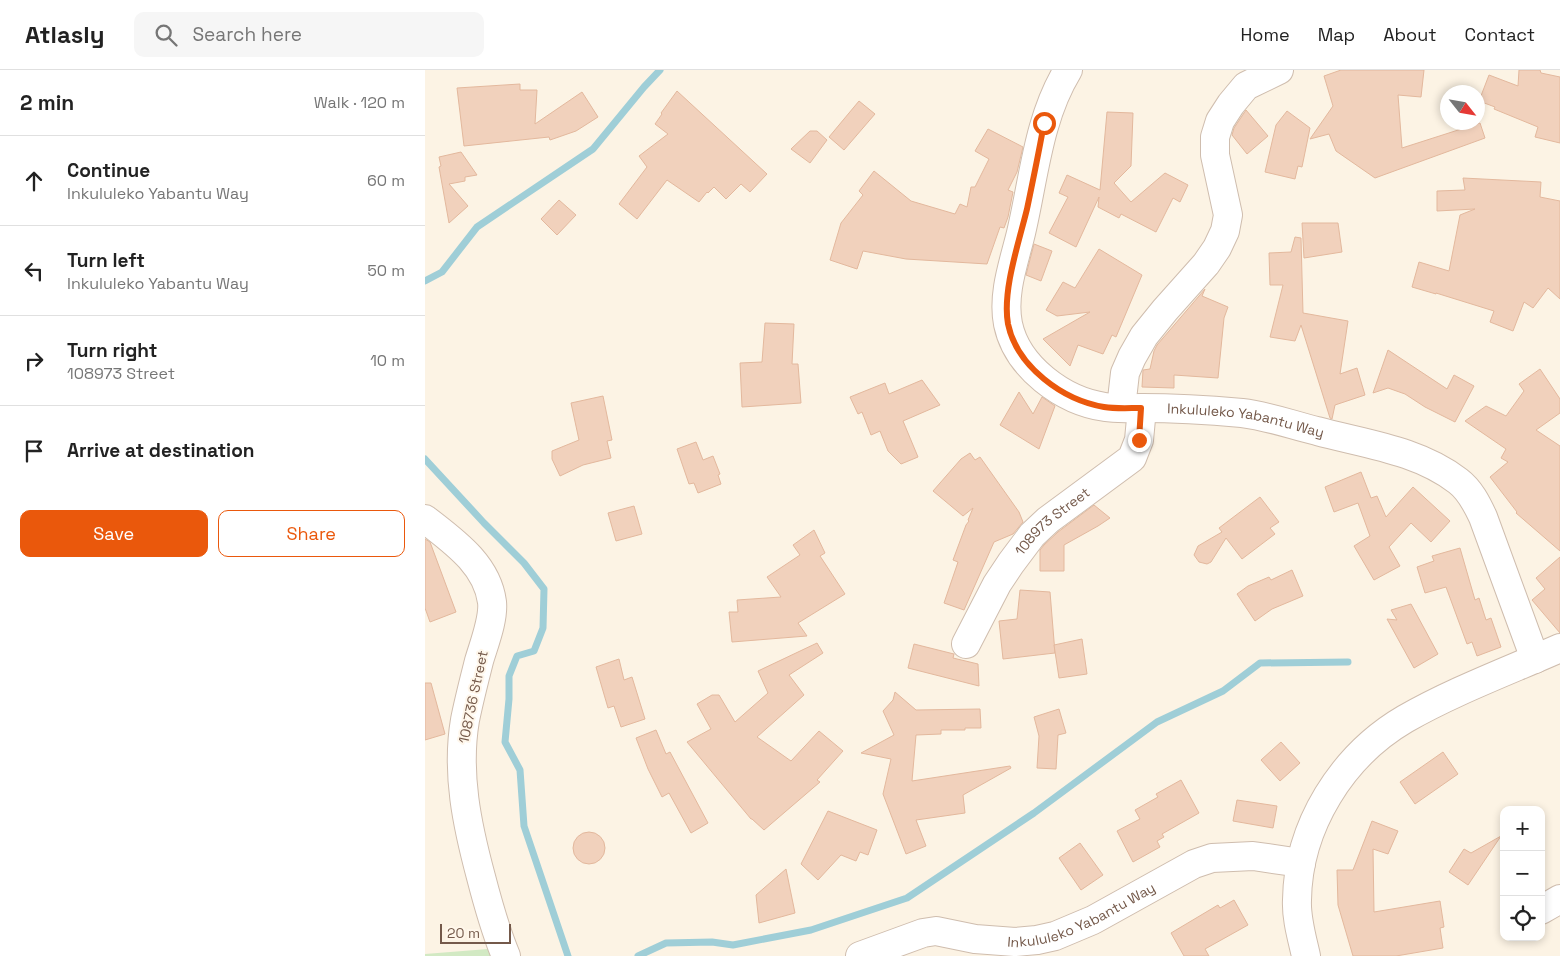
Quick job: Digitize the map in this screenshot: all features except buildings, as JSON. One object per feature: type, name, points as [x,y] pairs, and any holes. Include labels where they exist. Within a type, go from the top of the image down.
[{"type":"street","name":"Inkululeko Yabantu Way","points":[[1068,70],[1052,100],[1044,123],[1007,294],[1008,325],[1023,358],[1045,379],[1079,400],[1104,407],[1236,413],[1267,417],[1386,448],[1439,468],[1460,482],[1472,496],[1483,517],[1535,659]]},
{"type":"street","name":"108973 Street","points":[[966,644],[997,584],[1032,535],[1048,520],[1132,458],[1139,440],[1125,373],[1144,336],[1206,264],[1217,248],[1225,231],[1228,215],[1215,155],[1215,137],[1220,121],[1246,86],[1279,70]]},
{"type":"street","name":"108736 Street","points":[[425,519],[463,549],[476,565],[487,584],[492,603],[489,629],[472,685],[465,721],[461,749],[462,790],[473,850],[494,929],[506,956]]},
{"type":"street","points":[[1306,956],[1297,901],[1301,863],[1313,823],[1327,797],[1347,768],[1375,740],[1404,720],[1437,702],[1560,648]]},
{"type":"street","name":"Inkululeko Yabantu Way","points":[[860,956],[923,932],[936,931],[975,939],[1015,942],[1055,936],[1093,920],[1193,864],[1211,858],[1253,856],[1301,863]]},
{"type":"street","points":[[1545,908],[1560,899]]},
{"type":"green space","points":[[488,949],[491,956],[425,956],[425,954]]},
{"type":"waterway","points":[[425,281],[442,272],[477,227],[593,149],[660,70]]},
{"type":"waterway","points":[[425,459],[524,563],[544,589],[543,628],[534,651],[517,656],[509,676],[505,742],[520,770],[524,826],[568,956]]},
{"type":"waterway","points":[[638,956],[666,943],[712,942],[733,945],[811,930],[907,898],[1034,813],[1157,722],[1223,691],[1260,663],[1348,662]]},
{"type":"route","points":[[1044,123],[1007,294],[1008,325],[1023,358],[1033,369],[1063,392],[1079,400],[1104,407],[1141,408],[1139,440]]}]
